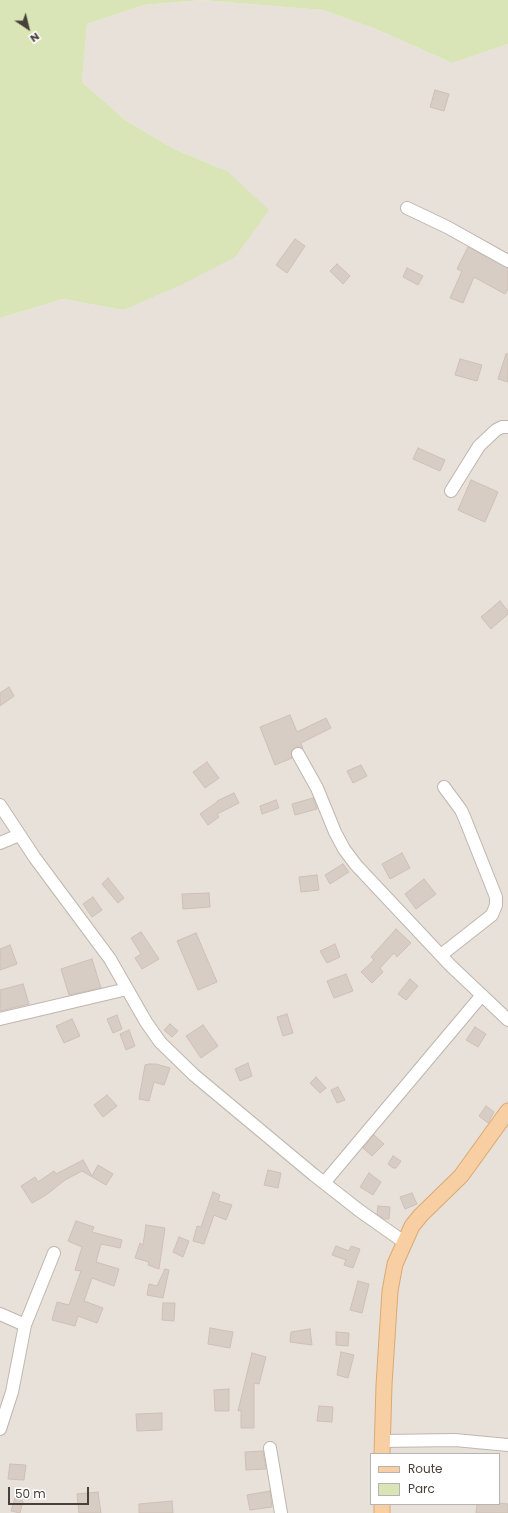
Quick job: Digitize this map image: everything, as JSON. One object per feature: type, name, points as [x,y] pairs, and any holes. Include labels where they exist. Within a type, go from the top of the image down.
[{"type":"main road","points":[[382,1448],[390,1292],[395,1264],[412,1226],[421,1215],[461,1176],[508,1111]]},
{"type":"street","points":[[407,208],[448,227],[508,261]]},
{"type":"street","points":[[451,491],[480,446],[496,430],[502,427],[508,427]]},
{"type":"street","points":[[298,754],[318,788],[335,832],[344,849],[370,880],[441,955],[508,1020]]},
{"type":"street","points":[[441,955],[492,915],[496,906],[496,897],[466,819],[444,787]]},
{"type":"street","points":[[0,805],[39,864],[110,960],[146,1022],[160,1042],[194,1075],[324,1183],[404,1242]]},
{"type":"street","points":[[0,843],[19,835]]},
{"type":"street","points":[[0,1019],[127,988]]},
{"type":"street","points":[[324,1183],[482,995]]},
{"type":"street","points":[[0,1429],[12,1392],[25,1325],[54,1253]]},
{"type":"street","points":[[0,1314],[25,1325]]},
{"type":"street","points":[[382,1448],[455,1440],[508,1445]]},
{"type":"street","points":[[270,1448],[281,1513]]},
{"type":"shaded area","points":[[202,0],[323,10],[376,29],[452,63],[508,44],[508,1513],[0,1513],[0,318],[63,299],[123,310],[227,171],[174,149],[125,120],[82,82],[87,24],[144,5]]},
{"type":"green space","points":[[0,0],[202,0],[144,5],[87,24],[82,82],[125,120],[174,149],[227,171],[269,210],[235,257],[181,285],[123,310],[63,299],[0,318]]},
{"type":"green space","points":[[202,0],[508,0],[508,44],[452,63],[376,29],[323,10]]},
{"type":"building","points":[[435,90],[449,94],[444,111],[430,107]]},
{"type":"building","points":[[295,239],[305,246],[287,273],[276,265]]},
{"type":"building","points":[[468,247],[508,268],[508,289],[505,294],[474,277],[463,303],[450,298],[462,271],[457,269]]},
{"type":"building","points":[[337,264],[350,276],[343,284],[330,271]]},
{"type":"building","points":[[407,268],[423,276],[418,285],[403,277]]},
{"type":"building","points":[[506,354],[508,354],[508,382],[498,379]]},
{"type":"building","points":[[460,359],[482,365],[477,381],[455,375]]},
{"type":"building","points":[[418,448],[445,460],[440,471],[413,459]]},
{"type":"building","points":[[471,480],[498,492],[485,522],[458,510]]},
{"type":"building","points":[[500,601],[508,611],[508,614],[491,629],[481,617]]},
{"type":"building","points":[[9,687],[14,696],[0,706],[0,693]]},
{"type":"building","points":[[290,715],[297,732],[326,718],[331,728],[301,743],[303,749],[295,747],[291,751],[292,758],[275,765],[260,727]]},
{"type":"building","points":[[207,762],[219,778],[205,788],[193,772]]},
{"type":"building","points":[[361,765],[367,776],[353,783],[347,771]]},
{"type":"building","points":[[234,793],[239,803],[217,814],[219,817],[208,825],[200,814],[217,801]]},
{"type":"building","points":[[313,798],[317,809],[295,815],[292,804]]},
{"type":"building","points":[[276,800],[279,808],[262,814],[260,806]]},
{"type":"building","points":[[402,853],[410,868],[390,879],[382,864]]},
{"type":"building","points":[[343,864],[349,872],[330,884],[325,875]]},
{"type":"building","points":[[317,875],[319,890],[301,892],[299,877]]},
{"type":"building","points":[[108,878],[124,898],[118,903],[102,884]]},
{"type":"building","points":[[424,879],[436,894],[416,909],[405,894]]},
{"type":"building","points":[[209,893],[210,907],[183,909],[182,894]]},
{"type":"building","points":[[93,897],[102,910],[92,917],[83,904]]},
{"type":"building","points":[[396,929],[411,943],[397,957],[394,953],[380,968],[383,972],[372,983],[361,972],[374,960],[371,957]]},
{"type":"building","points":[[141,932],[159,959],[142,969],[135,958],[141,954],[131,938]]},
{"type":"building","points":[[196,933],[217,982],[198,990],[177,941]]},
{"type":"building","points":[[335,944],[340,957],[327,963],[320,951]]},
{"type":"building","points":[[10,945],[17,964],[0,970],[0,949]]},
{"type":"building","points":[[92,959],[101,988],[69,995],[61,969]]},
{"type":"building","points":[[346,974],[353,991],[334,998],[327,981]]},
{"type":"building","points":[[410,979],[418,986],[406,1000],[398,994]]},
{"type":"building","points":[[23,984],[29,1004],[0,1011],[0,990]]},
{"type":"building","points":[[287,1014],[293,1033],[283,1036],[277,1017]]},
{"type":"building","points":[[117,1015],[122,1029],[113,1033],[107,1019]]},
{"type":"building","points":[[72,1019],[80,1036],[64,1043],[56,1026]]},
{"type":"building","points":[[170,1024],[178,1031],[172,1037],[164,1030]]},
{"type":"building","points":[[203,1025],[218,1046],[201,1058],[186,1036]]},
{"type":"building","points":[[475,1027],[486,1034],[478,1047],[466,1040]]},
{"type":"building","points":[[129,1030],[135,1046],[126,1050],[120,1034]]},
{"type":"building","points":[[248,1063],[252,1076],[240,1081],[235,1069]]},
{"type":"building","points":[[156,1064],[170,1068],[164,1085],[154,1082],[149,1101],[139,1099],[145,1065]]},
{"type":"building","points":[[316,1077],[326,1088],[320,1093],[310,1083]]},
{"type":"building","points":[[338,1087],[345,1100],[337,1103],[331,1090]]},
{"type":"building","points":[[107,1095],[117,1106],[103,1117],[94,1105]]},
{"type":"building","points":[[486,1106],[494,1112],[488,1123],[479,1116]]},
{"type":"building","points":[[374,1135],[384,1144],[372,1156],[363,1148]]},
{"type":"building","points":[[393,1156],[401,1161],[396,1168],[393,1168],[388,1164]]},
{"type":"building","points":[[83,1160],[92,1176],[98,1165],[113,1174],[106,1185],[82,1171],[65,1180],[46,1195],[32,1203],[21,1186],[35,1177],[38,1182],[54,1171],[56,1174]]},
{"type":"building","points":[[268,1170],[281,1173],[278,1188],[264,1185]]},
{"type":"building","points":[[369,1173],[381,1182],[373,1195],[360,1187]]},
{"type":"building","points":[[213,1192],[220,1195],[218,1201],[232,1205],[226,1220],[214,1215],[204,1244],[193,1241],[197,1226],[201,1227]]},
{"type":"building","points":[[412,1193],[417,1204],[405,1209],[400,1197]]},
{"type":"building","points":[[378,1206],[390,1207],[389,1219],[384,1219],[377,1214]]},
{"type":"building","points":[[76,1221],[94,1227],[92,1232],[122,1240],[120,1248],[101,1244],[96,1262],[119,1269],[114,1286],[92,1278],[84,1301],[103,1308],[97,1323],[78,1316],[75,1326],[52,1320],[57,1302],[69,1305],[81,1271],[75,1270],[82,1247],[68,1241]]},
{"type":"building","points":[[146,1225],[165,1228],[159,1269],[148,1265],[149,1262],[135,1258],[140,1243],[143,1245]]},
{"type":"building","points":[[179,1237],[189,1241],[183,1257],[173,1252]]},
{"type":"building","points":[[336,1246],[349,1251],[351,1246],[360,1249],[353,1268],[344,1265],[346,1260],[332,1255]]},
{"type":"building","points":[[165,1269],[169,1270],[163,1298],[147,1295],[149,1284],[157,1286]]},
{"type":"building","points":[[358,1281],[369,1284],[362,1313],[350,1310]]},
{"type":"building","points":[[163,1303],[175,1303],[174,1321],[162,1320]]},
{"type":"building","points":[[210,1328],[233,1332],[230,1348],[208,1344]]},
{"type":"building","points":[[310,1329],[312,1345],[290,1342],[291,1332]]},
{"type":"building","points":[[336,1332],[349,1333],[348,1346],[336,1345]]},
{"type":"building","points":[[341,1352],[354,1355],[348,1378],[337,1375]]},
{"type":"building","points":[[252,1353],[266,1357],[259,1384],[254,1383],[254,1428],[241,1428],[241,1410],[238,1411]]},
{"type":"building","points":[[229,1389],[229,1411],[215,1411],[214,1390]]},
{"type":"building","points":[[319,1406],[333,1407],[332,1422],[317,1421]]},
{"type":"building","points":[[162,1413],[162,1430],[137,1431],[136,1414]]},
{"type":"building","points":[[263,1451],[266,1469],[246,1470],[245,1452]]},
{"type":"building","points":[[10,1464],[26,1465],[24,1480],[8,1479]]},
{"type":"building","points":[[270,1491],[272,1507],[250,1510],[247,1495]]},
{"type":"building","points":[[98,1492],[101,1513],[79,1513],[77,1494]]},
{"type":"building","points":[[15,1498],[23,1501],[20,1513],[11,1511]]},
{"type":"building","points":[[172,1501],[173,1513],[139,1513],[139,1504]]},
{"type":"building","points":[[508,1504],[508,1513],[476,1513],[477,1505]]}]
